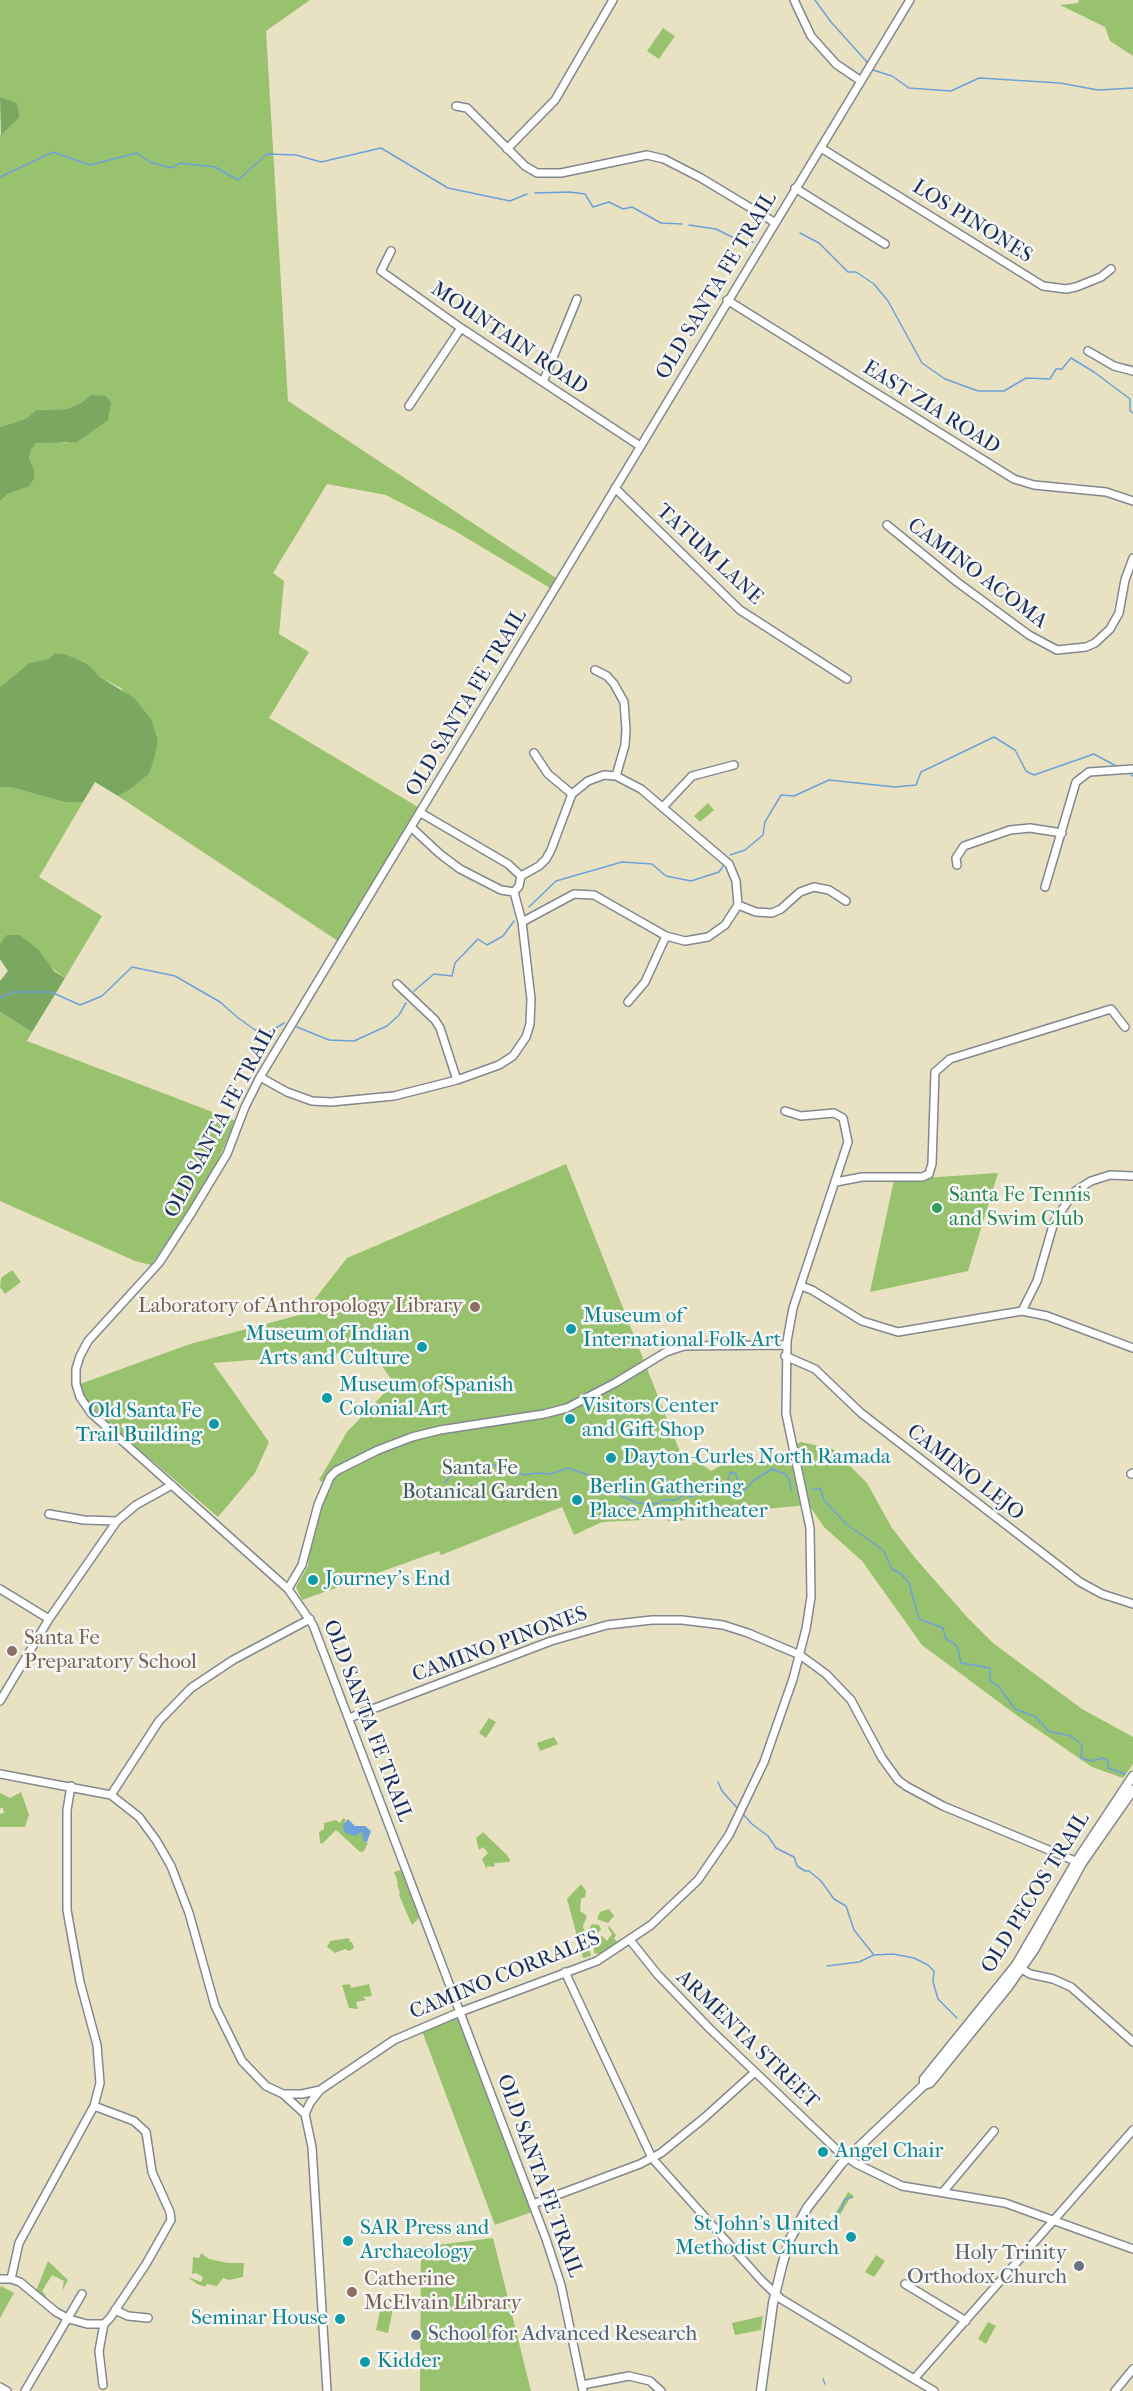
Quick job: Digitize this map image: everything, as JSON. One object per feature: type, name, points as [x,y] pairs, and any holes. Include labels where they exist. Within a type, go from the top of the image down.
[{"type":"main road","name":"OLD PECOS TRAIL","points":[[761,2391],[776,2294],[786,2248],[814,2197],[847,2158],[924,2085],[930,2083],[1019,1967],[1079,1862],[1133,1776]]},
{"type":"main road","name":"OLD PECOS TRAIL","points":[[1079,1862],[1133,1790]]},
{"type":"street","points":[[507,149],[555,100],[613,0]]},
{"type":"street","points":[[794,0],[811,36],[836,64],[861,81]]},
{"type":"street","name":"OLD SANTA FE TRAIL","points":[[583,2388],[561,2285],[533,2204],[310,1620],[288,1589],[91,1413],[80,1397],[76,1369],[88,1341],[144,1282],[178,1235],[227,1154],[245,1107],[261,1077],[774,222],[910,0]]},
{"type":"street","points":[[456,106],[467,108],[525,166],[537,173],[561,173],[647,155],[664,159],[774,222]]},
{"type":"street","name":"LOS PINONES","points":[[821,148],[1043,286],[1066,289],[1076,287],[1101,277],[1111,268]]},
{"type":"street","points":[[795,188],[885,244]]},
{"type":"street","name":"MOUNTAIN ROAD","points":[[391,251],[381,271],[461,328],[640,446]]},
{"type":"street","points":[[543,382],[577,299]]},
{"type":"street","name":"EAST ZIA ROAD","points":[[727,300],[1014,479],[1041,486],[1106,492],[1133,501]]},
{"type":"street","points":[[409,406],[461,328]]},
{"type":"street","points":[[1088,351],[1114,366],[1133,371]]},
{"type":"street","name":"TATUM LANE","points":[[615,488],[740,610],[847,679]]},
{"type":"street","name":"CAMINO ACOMA","points":[[887,525],[957,582],[1029,635],[1057,650],[1086,647],[1095,643],[1110,629],[1119,613],[1125,580],[1133,558]]},
{"type":"street","points":[[595,670],[607,676],[624,702],[626,736],[615,776]]},
{"type":"street","points":[[534,753],[548,774],[572,794]]},
{"type":"street","points":[[663,807],[692,776],[734,765]]},
{"type":"street","points":[[1045,887],[1076,782],[1089,772],[1133,770]]},
{"type":"street","points":[[514,892],[519,886],[521,876],[539,866],[546,859],[572,794],[588,781],[604,776],[615,776],[641,789],[729,864],[736,881],[738,905],[725,925],[708,937],[685,941],[666,936],[594,895],[574,894],[522,921]]},
{"type":"street","points":[[421,813],[508,864],[521,876]]},
{"type":"street","points":[[412,828],[460,869],[501,890],[514,892]]},
{"type":"street","points":[[957,865],[956,858],[964,846],[1010,830],[1030,828],[1062,834]]},
{"type":"street","points":[[738,905],[756,912],[772,913],[781,909],[800,892],[814,887],[829,890],[846,901]]},
{"type":"street","points":[[261,1077],[287,1092],[312,1101],[331,1102],[394,1096],[457,1080],[499,1065],[513,1056],[526,1037],[530,1024],[531,999],[522,921],[514,892]]},
{"type":"street","points":[[628,1002],[645,982],[666,936]]},
{"type":"street","points":[[397,984],[435,1020],[440,1028],[457,1080]]},
{"type":"street","points":[[836,1182],[862,1177],[922,1177],[929,1174],[932,1164],[935,1072],[950,1059],[1111,1009],[1125,1027]]},
{"type":"street","name":"CAMINO CORRALES","points":[[305,2114],[320,2090],[394,2040],[460,2012],[597,1961],[630,1940],[666,1912],[698,1880],[729,1835],[764,1762],[779,1725],[800,1655],[810,1611],[811,1542],[786,1414],[786,1345],[793,1308],[848,1142],[843,1118],[834,1113],[801,1116],[785,1111]]},
{"type":"street","points":[[1022,1311],[1037,1281],[1054,1222],[1074,1192],[1091,1181],[1110,1175],[1133,1176]]},
{"type":"street","points":[[801,1286],[812,1290],[862,1321],[898,1332],[1022,1311],[1047,1317],[1133,1348]]},
{"type":"street","points":[[288,1589],[302,1565],[318,1505],[330,1477],[336,1471],[378,1450],[412,1437],[440,1430],[556,1411],[596,1394],[666,1352],[684,1346],[786,1345]]},
{"type":"street","name":"CAMINO LEJO","points":[[785,1356],[815,1369],[861,1413],[1080,1582],[1102,1594],[1133,1604]]},
{"type":"street","points":[[0,1701],[3,1686],[117,1521],[136,1504],[172,1485]]},
{"type":"street","points":[[48,1514],[84,1520],[117,1521]]},
{"type":"street","points":[[0,1589],[49,1618]]},
{"type":"street","points":[[111,1795],[159,1721],[191,1688],[233,1660],[310,1620]]},
{"type":"street","name":"CAMINO PINONES","points":[[349,1718],[552,1641],[607,1625],[652,1620],[699,1621],[748,1633],[800,1655],[826,1674],[851,1700],[882,1758],[898,1780],[906,1786],[943,1806],[1079,1862]]},
{"type":"street","points":[[0,1774],[111,1795],[135,1813],[145,1824],[171,1866],[189,1912],[215,2006],[242,2061],[266,2086],[284,2094],[305,2114],[312,2147],[327,2391]]},
{"type":"street","points":[[11,2279],[19,2243],[94,2106],[100,2083],[99,2059],[80,1982],[67,1910],[67,1810],[71,1786]]},
{"type":"street","name":"ARMENTA STREET","points":[[630,1940],[671,1989],[754,2072],[847,2158],[894,2183],[1005,2204],[1133,2249]]},
{"type":"street","points":[[1019,1967],[1036,1976],[1071,1988],[1133,2042]]},
{"type":"street","points":[[565,1972],[652,2158],[776,2294],[934,2391]]},
{"type":"street","points":[[533,2204],[661,2153],[705,2118],[754,2072]]},
{"type":"street","name":"CAMINO CORRALES","points":[[284,2094],[302,2094],[320,2090]]},
{"type":"street","points":[[94,2106],[134,2121],[146,2132],[152,2172],[170,2212],[171,2220],[104,2324],[99,2351],[103,2385]]},
{"type":"street","points":[[914,2379],[1133,2130]]},
{"type":"street","points":[[943,2192],[994,2131]]},
{"type":"street","points":[[0,2279],[11,2279],[32,2290],[56,2312],[69,2319],[87,2324],[104,2324]]},
{"type":"street","points":[[905,2284],[966,2321]]},
{"type":"street","points":[[24,2391],[82,2294]]},
{"type":"street","points":[[115,2310],[137,2319],[148,2318]]},
{"type":"street","points":[[1115,2391],[1133,2369]]},
{"type":"street","points":[[583,2388],[629,2376],[650,2381],[661,2391]]},
{"type":"street","points":[[0,2387],[7,2391]]},
{"type":"green space","points":[[0,0],[310,0],[266,31],[288,401],[556,578],[550,588],[455,531],[386,495],[327,484],[273,573],[284,581],[279,634],[309,652],[269,718],[418,807],[338,941],[118,796],[149,774],[158,741],[121,688],[100,677],[88,664],[65,654],[55,653],[48,659],[29,663],[0,687],[0,501],[8,494],[28,487],[34,469],[29,458],[36,443],[53,441],[66,443],[101,425],[91,395],[81,403],[67,409],[37,410],[25,419],[0,427],[0,135],[20,117],[17,103],[0,97]]},
{"type":"green space","points":[[1079,0],[1133,0],[1133,56],[1110,41],[1105,27],[1060,5],[1078,3]]},
{"type":"green space","points":[[663,28],[675,36],[659,59],[647,51]]},
{"type":"green space","points":[[0,97],[17,103],[20,117],[1,135]]},
{"type":"green space","points":[[91,395],[106,396],[111,403],[108,420],[77,442],[36,443],[29,458],[34,469],[34,479],[28,487],[8,494],[0,501],[0,427],[25,419],[37,410],[67,409],[81,403]]},
{"type":"green space","points":[[55,653],[65,654],[88,664],[100,677],[134,698],[151,719],[158,741],[149,774],[118,796],[95,782],[83,802],[64,802],[10,787],[0,787],[0,687],[29,663],[48,659]]},
{"type":"green space","points":[[0,787],[10,787],[64,802],[83,802],[39,877],[102,916],[65,978],[48,965],[0,944]]},
{"type":"green space","points":[[708,803],[714,810],[700,822],[694,816]]},
{"type":"green space","points":[[7,935],[19,935],[38,949],[54,971],[65,978],[32,1032],[0,1012],[0,981],[8,971],[0,959],[0,944]]},
{"type":"green space","points":[[0,1012],[32,1032],[27,1041],[236,1121],[215,1166],[172,1236],[151,1265],[135,1261],[0,1201]]},
{"type":"green space","name":"Santa Fe Botanical Garden","points":[[566,1164],[684,1462],[700,1463],[711,1471],[733,1459],[742,1464],[796,1458],[794,1445],[801,1442],[833,1449],[867,1483],[892,1528],[916,1559],[993,1643],[1082,1709],[1133,1737],[1133,1764],[1123,1778],[1092,1767],[1019,1717],[922,1645],[862,1561],[824,1527],[809,1505],[697,1515],[676,1523],[663,1519],[602,1522],[574,1535],[562,1507],[441,1555],[439,1551],[302,1600],[296,1587],[308,1566],[311,1544],[328,1485],[319,1480],[347,1432],[394,1383],[371,1351],[213,1363],[269,1442],[255,1473],[218,1517],[105,1420],[84,1397],[80,1384],[190,1344],[303,1314],[347,1258]]},
{"type":"green space","name":"Santa Fe Tennis and Swim Club","points":[[998,1173],[968,1271],[870,1292],[894,1180]]},
{"type":"green space","points":[[12,1270],[21,1282],[5,1294],[0,1287],[1,1278]]},
{"type":"green space","points":[[489,1718],[496,1722],[486,1738],[479,1733]]},
{"type":"green space","points":[[554,1737],[558,1744],[540,1751],[537,1743]]},
{"type":"green space","points":[[21,1792],[29,1815],[25,1827],[0,1827],[0,1814],[4,1813],[3,1808],[0,1808],[0,1793],[10,1798]]},
{"type":"green space","points":[[343,1818],[346,1820],[344,1823],[349,1832],[355,1836],[362,1832],[364,1835],[364,1842],[368,1843],[364,1851],[360,1852],[336,1830],[322,1844],[320,1843],[319,1832],[324,1829],[324,1823],[336,1820],[340,1823]]},
{"type":"green space","points":[[483,1832],[507,1855],[509,1862],[495,1863],[494,1867],[487,1866],[487,1870],[482,1859],[488,1853],[483,1847],[479,1850],[476,1838]]},
{"type":"green space","points":[[401,1870],[419,1918],[412,1925],[399,1895],[394,1872]]},
{"type":"green space","points":[[581,1884],[586,1891],[585,1897],[581,1899],[580,1911],[587,1916],[583,1926],[591,1956],[583,1958],[567,1899]]},
{"type":"green space","points":[[609,1909],[614,1916],[608,1923],[597,1919],[600,1912]]},
{"type":"green space","points":[[592,1924],[599,1925],[601,1929],[591,1942],[587,1932]]},
{"type":"green space","points":[[609,1926],[616,1935],[614,1938],[617,1942],[599,1954],[594,1953],[594,1943],[602,1936],[607,1941],[612,1934]]},
{"type":"green space","points":[[349,1938],[354,1948],[349,1951],[345,1949],[335,1953],[327,1947],[330,1941]]},
{"type":"green space","points":[[350,1984],[351,1988],[369,1984],[372,1996],[363,1997],[366,2000],[356,2002],[358,2009],[349,2008],[342,1985]]},
{"type":"green space","points":[[454,2017],[459,2019],[532,2212],[495,2225],[422,2031]]},
{"type":"green space","points":[[848,2192],[854,2196],[850,2198],[837,2220],[833,2218]]},
{"type":"green space","points":[[493,2238],[531,2391],[420,2391],[421,2247]]},
{"type":"green space","points":[[201,2253],[209,2259],[228,2263],[244,2263],[243,2277],[229,2280],[223,2278],[217,2286],[207,2284],[205,2287],[197,2284],[188,2277],[201,2282],[203,2277],[196,2273],[192,2274],[193,2257],[199,2258]]},
{"type":"green space","points":[[876,2255],[885,2261],[874,2277],[865,2272]]},
{"type":"green space","points":[[48,2261],[68,2280],[62,2291],[64,2281],[52,2275],[42,2291],[46,2296],[44,2299],[36,2291]]},
{"type":"green space","points":[[1,2286],[14,2293],[0,2318],[0,2288]]},
{"type":"green space","points":[[382,2302],[394,2304],[388,2333],[376,2330]]},
{"type":"green space","points":[[763,2316],[761,2330],[735,2335],[732,2323]]},
{"type":"green space","points":[[988,2322],[996,2326],[986,2344],[978,2339]]},
{"type":"water","points":[[348,1819],[355,1826],[365,1826],[371,1831],[367,1842],[364,1842],[362,1832],[355,1836],[344,1832],[343,1825]]},
{"type":"waterway","points":[[815,0],[831,22],[867,62]]},
{"type":"waterway","points":[[873,70],[892,76],[909,88],[951,91],[979,78],[1060,83],[1098,90],[1133,88]]},
{"type":"waterway","points":[[0,177],[53,152],[90,165],[137,153],[150,162],[172,168],[180,163],[215,167],[238,180],[267,154],[296,155],[321,162],[381,148],[448,188],[510,201],[527,194]]},
{"type":"waterway","points":[[535,193],[585,194],[593,207],[609,202],[623,209],[632,207],[661,223],[682,224]]},
{"type":"waterway","points":[[689,225],[716,229],[742,242],[753,242]]},
{"type":"waterway","points":[[800,233],[819,243],[848,272],[856,272],[874,284],[888,301],[922,363],[945,379],[978,391],[1004,391],[1026,378],[1050,379],[1056,369],[1062,369],[1071,358],[1130,399],[1130,411],[1133,413]]},
{"type":"waterway","points":[[730,855],[745,850],[763,835],[765,822],[781,795],[794,796],[829,780],[895,787],[916,785],[921,772],[994,737],[1015,750],[1026,771],[1034,775],[1094,754],[1116,766]]},
{"type":"waterway","points":[[529,907],[556,881],[622,862],[652,864],[666,876],[691,881],[719,872],[723,866]]},
{"type":"waterway","points":[[414,991],[434,974],[452,976],[455,963],[478,939],[487,945],[503,936],[514,921]]},
{"type":"waterway","points":[[0,998],[14,992],[51,992],[80,1005],[102,996],[132,967],[175,976],[220,1002],[255,1030],[268,1033],[284,1023]]},
{"type":"waterway","points":[[297,1027],[329,1040],[354,1041],[387,1026],[399,1015],[406,1003]]},
{"type":"waterway","points":[[445,1483],[453,1471],[479,1464],[502,1466],[524,1475],[551,1474],[568,1468],[597,1478],[609,1490],[637,1503],[657,1504],[663,1500],[676,1500],[685,1494],[691,1497],[702,1484],[717,1492],[725,1492],[730,1472],[736,1474],[739,1485],[745,1490],[753,1481],[772,1469],[785,1474],[789,1479],[791,1490]]},
{"type":"waterway","points":[[812,1490],[820,1488],[824,1500],[846,1524],[883,1550],[892,1569],[901,1574],[909,1583],[919,1619],[943,1628],[946,1639],[955,1644],[958,1649],[961,1663],[990,1668],[990,1680],[999,1687],[1015,1709],[1036,1717],[1048,1731],[1071,1736],[1082,1745],[1081,1758],[1092,1761],[1102,1758],[1108,1761],[1108,1768],[1125,1774]]},
{"type":"waterway","points":[[718,1782],[722,1791],[739,1810]]},
{"type":"waterway","points":[[742,1813],[768,1836],[776,1848],[794,1857],[797,1866],[809,1871],[821,1881],[834,1899],[846,1906],[854,1930],[874,1955]]},
{"type":"waterway","points":[[827,1966],[859,1962],[874,1955],[893,1954],[914,1958],[934,1971],[933,1982],[938,1999],[957,2018]]},
{"type":"waterway","points":[[836,2218],[844,2200],[851,2197]]},
{"type":"waterway","points":[[823,2379],[825,2384]]},
{"type":"place","name":"Santa Fe Tennis and Swim Club","points":[[937,1208]]},
{"type":"place","name":"Laboratory of Anthropology Library","points":[[475,1307]]},
{"type":"place","name":"Museum of International Folk Art","points":[[571,1329]]},
{"type":"place","name":"Museum of Indian Arts and Culture","points":[[422,1347]]},
{"type":"place","name":"Museum of Spanish Colonial Art","points":[[327,1398]]},
{"type":"place","name":"Visitors Center and Gift Shop","points":[[570,1419]]},
{"type":"place","name":"Old Santa Fe Trail Building","points":[[214,1424]]},
{"type":"place","name":"Dayton-Curles North Ramada","points":[[611,1458]]},
{"type":"place","name":"Berlin Gathering Place Amphitheater","points":[[577,1500]]},
{"type":"place","name":"Journey's End","points":[[313,1580]]},
{"type":"place","name":"Santa Fe Preparatory School","points":[[12,1651]]},
{"type":"place","name":"Angel Chair","points":[[823,2152]]},
{"type":"place","name":"St John's United Methodist Church","points":[[851,2237]]},
{"type":"place","name":"SAR Press and Archaeology","points":[[348,2241]]},
{"type":"place","name":"Holy Trinity Orthodox Church","points":[[1079,2266]]},
{"type":"place","name":"Catherine McElvain Library","points":[[352,2292]]},
{"type":"place","name":"Seminar House","points":[[340,2319]]},
{"type":"place","name":"School for Advanced Research","points":[[416,2335]]},
{"type":"place","name":"Kidder","points":[[365,2362]]}]
